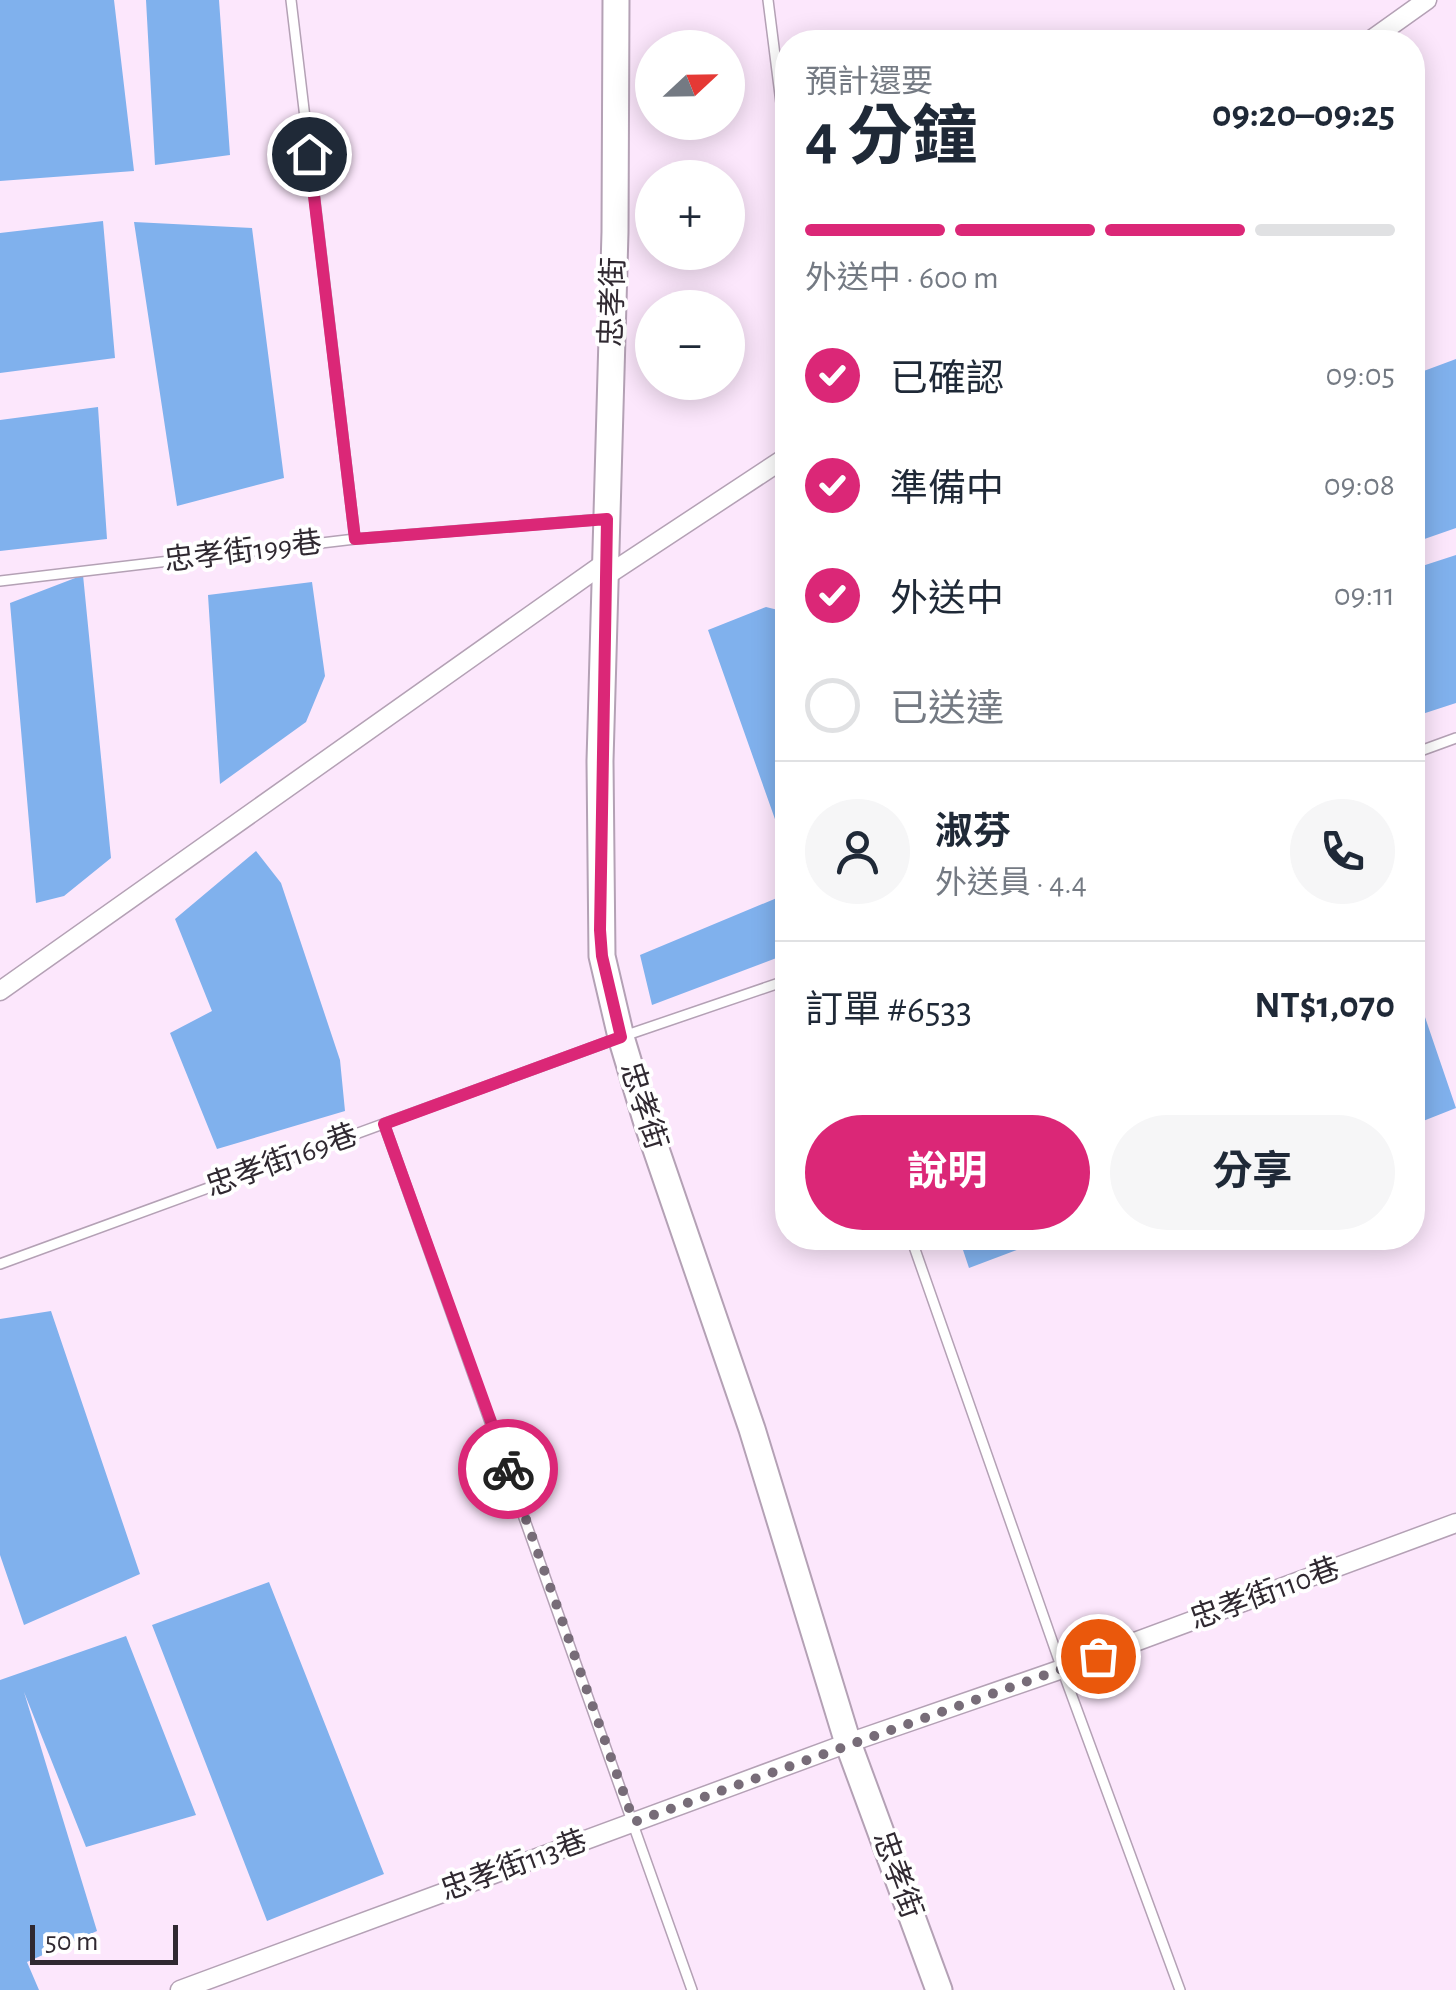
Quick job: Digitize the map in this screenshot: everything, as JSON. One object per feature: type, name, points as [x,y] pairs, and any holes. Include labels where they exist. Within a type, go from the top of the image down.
[{"type":"street","name":"忠孝街","points":[[616,0],[615,232],[600,761],[602,956],[621,1037],[752,1429],[848,1743],[938,1990]]},
{"type":"street","points":[[1385,30],[1428,0]]},
{"type":"street","points":[[0,991],[606,569],[775,464]]},
{"type":"street","name":"忠孝街110巷","points":[[848,1743],[1456,1524]]},
{"type":"street","name":"忠孝街113巷","points":[[180,1990],[848,1743]]},
{"type":"lane","points":[[291,0],[355,539]]},
{"type":"lane","points":[[768,0],[775,55]]},
{"type":"lane","name":"忠孝街199巷","points":[[0,581],[355,539],[607,519]]},
{"type":"lane","points":[[1425,749],[1456,738]]},
{"type":"lane","name":"忠孝街169巷","points":[[0,1264],[775,984]]},
{"type":"lane","points":[[384,1124],[692,1990]]},
{"type":"lane","points":[[915,1250],[1180,1990]]},
{"type":"water","points":[[0,0],[114,0],[134,171],[0,181]]},
{"type":"water","points":[[146,0],[219,0],[230,155],[155,165]]},
{"type":"water","points":[[103,221],[115,358],[0,373],[0,233]]},
{"type":"water","points":[[134,222],[252,228],[284,478],[177,506]]},
{"type":"water","points":[[1456,359],[1456,528],[1425,539],[1425,371]]},
{"type":"water","points":[[98,407],[107,539],[0,551],[0,420]]},
{"type":"water","points":[[1456,555],[1456,703],[1425,713],[1425,565]]},
{"type":"water","points":[[83,575],[111,858],[64,896],[36,903],[10,603]]},
{"type":"water","points":[[312,582],[325,676],[306,722],[220,784],[208,595]]},
{"type":"water","points":[[766,607],[775,609],[775,819],[708,630]]},
{"type":"water","points":[[256,851],[281,883],[340,1060],[345,1111],[217,1149],[170,1033],[212,1011],[175,919]]},
{"type":"water","points":[[775,899],[775,959],[652,1005],[640,955]]},
{"type":"water","points":[[1425,1017],[1456,1108],[1425,1120]]},
{"type":"water","points":[[963,1250],[1016,1250],[969,1268]]},
{"type":"water","points":[[51,1311],[140,1574],[24,1625],[0,1555],[0,1319]]},
{"type":"water","points":[[269,1582],[384,1874],[267,1921],[152,1625]]},
{"type":"water","points":[[126,1636],[196,1815],[86,1847],[24,1692],[97,1931],[27,1962],[39,1990],[0,1990],[0,1680]]},
{"type":"way so far","points":[[508,1469],[634,1822],[1098,1656]]},
{"type":"route","points":[[309,154],[355,539],[607,519],[600,930],[602,956],[621,1037],[384,1124],[508,1469]]}]
